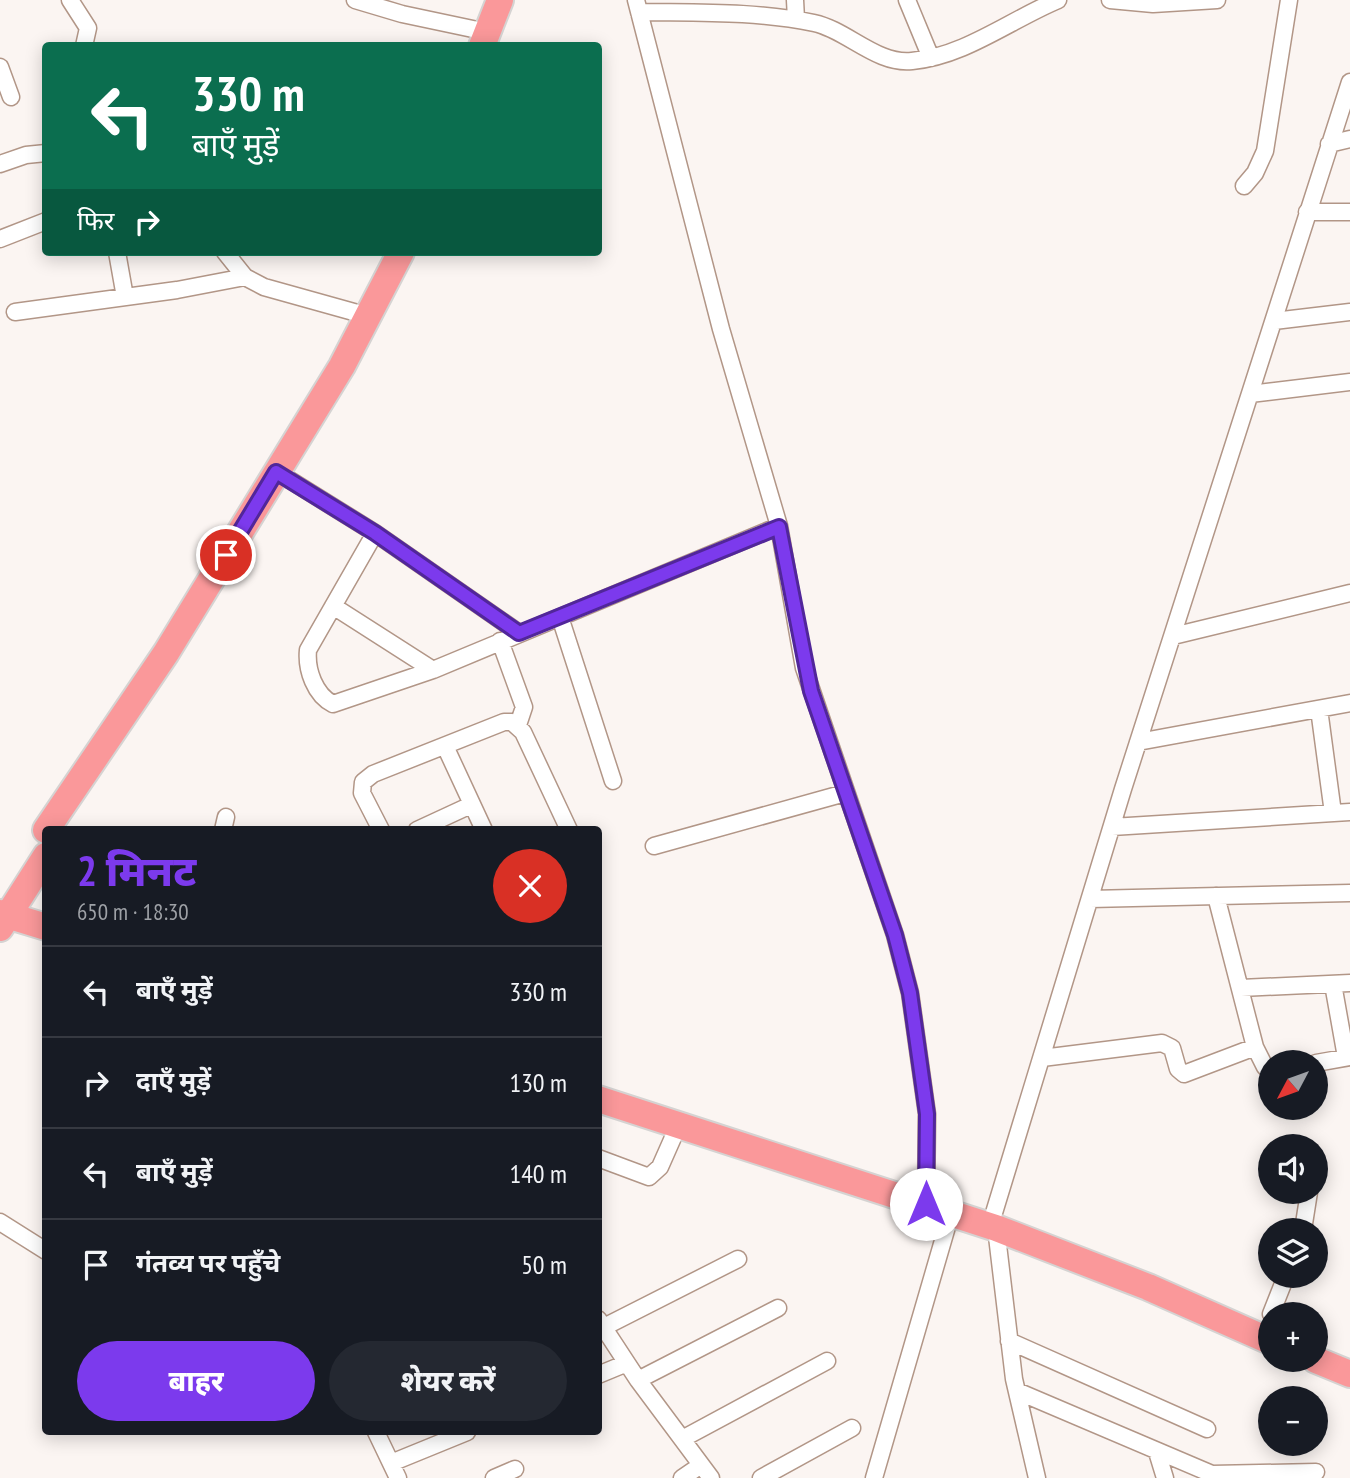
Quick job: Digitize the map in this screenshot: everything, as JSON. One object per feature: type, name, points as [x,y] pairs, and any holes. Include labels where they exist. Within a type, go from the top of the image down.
[{"type":"highway","points":[[485,39],[500,0]]},
{"type":"highway","points":[[49,826],[104,740],[124,718],[276,472],[368,316],[399,256]]},
{"type":"highway","points":[[65,826],[114,747],[124,718]]},
{"type":"highway","points":[[2,914],[42,838]]},
{"type":"highway","points":[[2,914],[42,861]]},
{"type":"highway","points":[[2,914],[42,926]]},
{"type":"highway","points":[[602,1100],[926,1204],[1258,1323]]},
{"type":"highway","points":[[1328,1365],[1350,1374]]},
{"type":"street","points":[[70,0],[88,28],[85,42]]},
{"type":"street","points":[[355,0],[485,39]]},
{"type":"street","points":[[795,0],[796,19]]},
{"type":"street","points":[[907,0],[931,58]]},
{"type":"street","points":[[926,1204],[927,1114],[910,993],[895,935],[804,668],[779,527],[721,329],[638,6],[796,19],[835,29],[896,61],[931,58],[1010,25],[1039,4],[1058,0]]},
{"type":"street","points":[[1110,0],[1217,0]]},
{"type":"street","points":[[1244,186],[1255,173],[1265,151],[1289,0]]},
{"type":"street","points":[[0,67],[11,97]]},
{"type":"street","points":[[1037,1478],[1017,1391],[993,1227],[1138,742],[1350,82]]},
{"type":"street","points":[[1329,144],[1350,139]]},
{"type":"street","points":[[0,164],[26,155],[42,153]]},
{"type":"street","points":[[1307,212],[1350,212]]},
{"type":"street","points":[[0,239],[42,223]]},
{"type":"street","points":[[118,256],[124,297]]},
{"type":"street","points":[[228,256],[245,277],[280,292],[368,316]]},
{"type":"street","points":[[15,312],[245,277]]},
{"type":"street","points":[[1274,321],[1350,312]]},
{"type":"street","points":[[1250,394],[1350,382]]},
{"type":"street","points":[[276,472],[375,533],[519,633]]},
{"type":"street","points":[[375,533],[308,650],[307,658],[318,691],[327,701],[339,704],[433,670],[779,527]]},
{"type":"street","points":[[1173,636],[1350,593]]},
{"type":"street","points":[[333,606],[433,670]]},
{"type":"street","points":[[560,617],[613,781]]},
{"type":"street","points":[[500,641],[524,707],[518,725],[567,826]]},
{"type":"street","points":[[1138,742],[1350,703]]},
{"type":"street","points":[[1319,709],[1333,813]]},
{"type":"street","points":[[379,826],[362,793],[363,782],[373,774],[504,722],[518,725]]},
{"type":"street","points":[[445,746],[482,826]]},
{"type":"street","points":[[654,846],[845,793]]},
{"type":"street","points":[[426,826],[471,805]]},
{"type":"street","points":[[1112,827],[1350,812]]},
{"type":"street","points":[[1090,899],[1350,893]]},
{"type":"street","points":[[1216,895],[1258,1053]]},
{"type":"street","points":[[1241,988],[1350,983]]},
{"type":"street","points":[[1328,1061],[1348,1057],[1333,984]]},
{"type":"street","points":[[1042,1058],[1162,1043],[1172,1048],[1178,1069],[1184,1074],[1255,1047]]},
{"type":"street","points":[[602,1159],[649,1177],[660,1167],[679,1124]]},
{"type":"street","points":[[874,1478],[951,1213]]},
{"type":"street","points":[[0,1222],[42,1247]]},
{"type":"street","points":[[602,1323],[737,1259]]},
{"type":"street","points":[[638,1380],[778,1308]]},
{"type":"street","points":[[602,1325],[638,1380],[706,1472],[681,1478]]},
{"type":"street","points":[[1009,1341],[1207,1429]]},
{"type":"street","points":[[682,1439],[827,1361]]},
{"type":"street","points":[[602,1374],[627,1363]]},
{"type":"street","points":[[1017,1391],[1212,1474],[1241,1476],[1316,1472]]},
{"type":"street","points":[[761,1478],[852,1428]]},
{"type":"street","points":[[377,1435],[395,1471],[461,1435]]},
{"type":"street","points":[[1157,1452],[1165,1478]]},
{"type":"street","points":[[494,1478],[515,1469]]},
{"type":"route","points":[[226,555],[276,472],[375,533],[519,633],[779,527],[804,668],[895,935],[910,993],[927,1114],[926,1204]]}]
